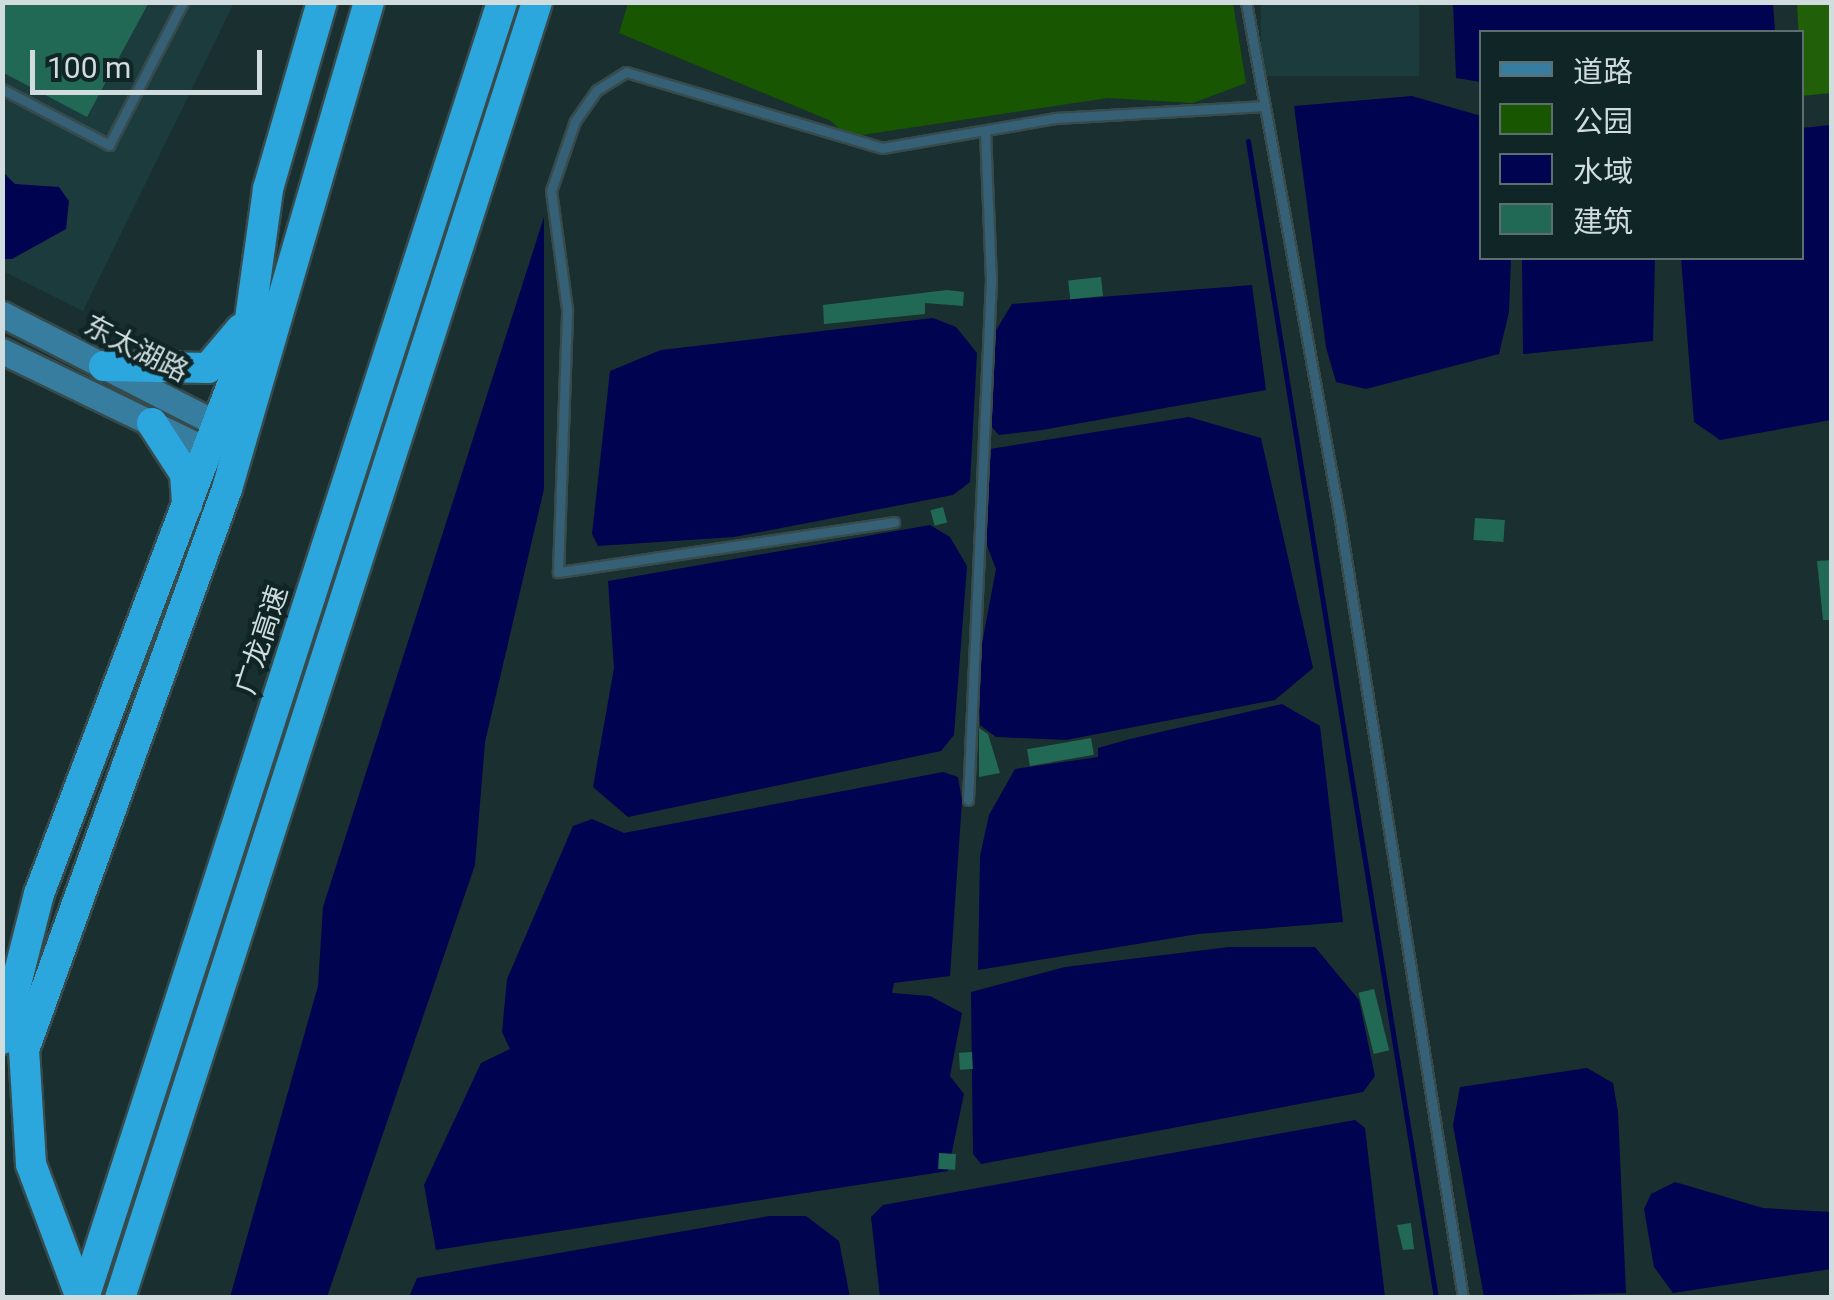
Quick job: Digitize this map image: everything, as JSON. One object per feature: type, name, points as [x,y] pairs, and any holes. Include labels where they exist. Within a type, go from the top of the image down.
[{"type":"highway","points":[[2,1039],[39,894],[187,517],[227,444],[268,190],[322,2]]},
{"type":"highway","points":[[82,1298],[31,1164],[24,1050],[227,444],[369,2]]},
{"type":"highway","name":"广龙高速","points":[[82,1298],[502,2]]},
{"type":"highway","points":[[120,1298],[537,2]]},
{"type":"highway","points":[[104,366],[208,368],[228,353],[252,304]]},
{"type":"highway","points":[[152,423],[185,474],[187,517]]},
{"type":"main road","name":"东太湖路","points":[[2,314],[104,366],[227,444]]},
{"type":"main road","points":[[28,363],[52,355],[41,334]]},
{"type":"main road","points":[[2,351],[152,423],[227,444]]},
{"type":"lane","points":[[2,88],[109,145],[182,2]]},
{"type":"lane","points":[[1246,2],[1463,1298]]},
{"type":"lane","points":[[894,522],[558,572],[568,350],[551,191],[575,121],[597,90],[626,72],[845,144],[882,148],[985,131],[1265,106]]},
{"type":"lane","points":[[968,800],[991,280],[985,131]]},
{"type":"shaded area","points":[[2,3],[234,3],[83,311],[3,271]]},
{"type":"shaded area","points":[[1261,3],[1419,3],[1419,76],[1261,76]]},
{"type":"green space","points":[[628,3],[1233,3],[1246,83],[1193,103],[1108,98],[848,137],[831,121],[619,33]]},
{"type":"green space","points":[[1797,3],[1831,3],[1831,93],[1804,96],[1804,30],[1798,30]]},
{"type":"water","points":[[1453,3],[1773,3],[1775,30],[1479,30],[1479,82],[1456,78]]},
{"type":"water","points":[[1412,96],[1479,115],[1479,260],[1511,260],[1509,312],[1499,354],[1366,389],[1336,382],[1326,347],[1294,106]]},
{"type":"water","points":[[1831,125],[1831,420],[1720,440],[1694,422],[1681,260],[1804,260],[1804,128]]},
{"type":"water","points":[[3,172],[15,184],[59,187],[69,201],[66,229],[12,259],[3,259]]},
{"type":"water","points":[[544,217],[544,489],[485,742],[475,865],[327,1297],[230,1297],[318,986],[323,907]]},
{"type":"water","points":[[1522,260],[1655,260],[1653,341],[1523,354]]},
{"type":"water","points":[[1252,285],[1266,390],[1042,430],[999,435],[990,425],[995,332],[1012,304]]},
{"type":"water","points":[[933,318],[956,327],[977,353],[970,482],[953,495],[734,537],[598,546],[592,534],[610,371],[661,350]]},
{"type":"water","points":[[1189,417],[1261,438],[1313,668],[1275,700],[1066,740],[996,737],[980,725],[978,665],[996,569],[986,543],[990,449]]},
{"type":"water","points":[[930,525],[950,537],[967,566],[954,735],[941,751],[628,817],[593,787],[614,668],[608,581]]},
{"type":"water","points":[[1282,704],[1320,726],[1343,922],[1198,934],[978,970],[980,856],[989,815],[1015,769],[1098,757],[1098,748]]},
{"type":"water","points":[[943,772],[958,777],[962,801],[950,976],[894,983],[892,993],[930,996],[962,1013],[950,1076],[964,1094],[948,1171],[436,1250],[424,1185],[481,1063],[510,1049],[502,1032],[507,979],[573,826],[592,819],[624,833]]},
{"type":"water","points":[[1229,947],[1315,947],[1359,1000],[1375,1076],[1363,1092],[981,1164],[973,1154],[971,992],[1065,967]]},
{"type":"water","points":[[1587,1068],[1613,1083],[1618,1112],[1626,1293],[1484,1297],[1453,1125],[1460,1087]]},
{"type":"water","points":[[1355,1120],[1365,1128],[1385,1297],[880,1297],[871,1217],[883,1205]]},
{"type":"water","points":[[1675,1182],[1763,1208],[1831,1212],[1831,1269],[1673,1293],[1654,1267],[1644,1209],[1651,1194]]},
{"type":"water","points":[[769,1216],[806,1216],[839,1241],[850,1297],[409,1297],[417,1278]]},
{"type":"building","points":[[2,2],[149,2],[87,117],[2,72]]},
{"type":"building","points":[[1101,277],[1103,296],[1070,299],[1068,280]]},
{"type":"building","points":[[947,290],[964,292],[963,306],[925,303],[925,314],[824,324],[823,305]]},
{"type":"building","points":[[943,507],[947,522],[935,526],[930,510]]},
{"type":"building","points":[[1475,518],[1505,520],[1503,542],[1473,540]]},
{"type":"building","points":[[1832,560],[1832,620],[1823,620],[1817,561]]},
{"type":"building","points":[[979,728],[988,734],[1000,773],[979,777]]},
{"type":"building","points":[[1091,738],[1094,755],[1030,766],[1027,749]]},
{"type":"building","points":[[1374,989],[1389,1050],[1374,1054],[1358,993]]},
{"type":"building","points":[[972,1052],[973,1069],[960,1070],[959,1053]]},
{"type":"building","points":[[939,1153],[956,1154],[955,1170],[938,1169]]},
{"type":"building","points":[[1411,1223],[1414,1249],[1403,1250],[1397,1225]]},
{"type":"waterway","points":[[1248,141],[1436,1298]]}]
